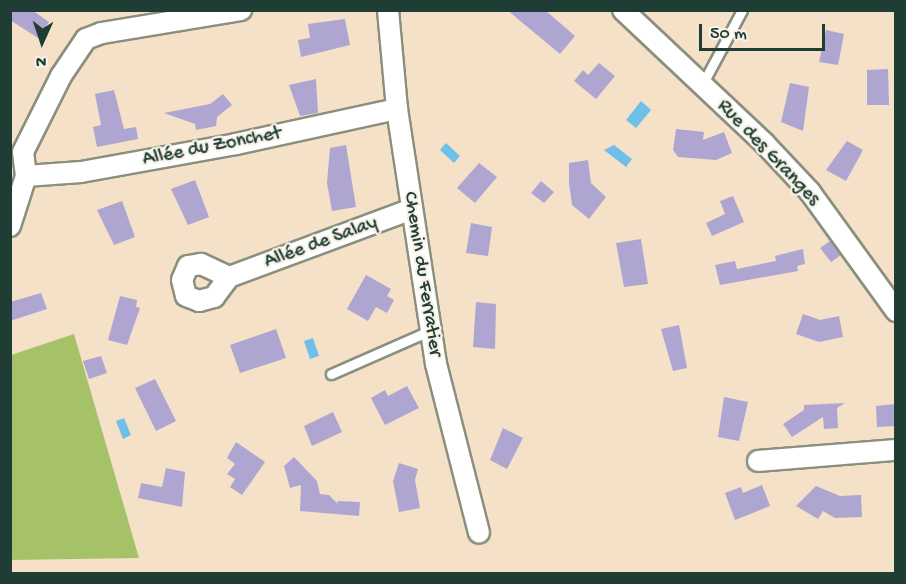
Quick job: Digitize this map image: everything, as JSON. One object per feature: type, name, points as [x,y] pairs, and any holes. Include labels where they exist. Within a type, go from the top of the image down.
[{"type":"street","points":[[10,226],[26,176],[23,152],[61,76],[86,39],[102,33],[241,10]]},
{"type":"street","name":"Chemin du Ferratier","points":[[388,10],[397,109],[430,330],[479,533]]},
{"type":"street","name":"Rue des Granges","points":[[623,10],[810,192],[896,311]]},
{"type":"street","name":"Allée du Zonchet","points":[[26,176],[81,172],[236,144],[397,109]]},
{"type":"street","name":"Allée de Salay","points":[[229,277],[412,209]]},
{"type":"street","points":[[758,461],[896,450]]},
{"type":"lane","points":[[702,85],[742,10]]},
{"type":"lane","points":[[331,374],[430,330]]},
{"type":"green space","points":[[74,334],[139,558],[11,560],[11,355]]},
{"type":"water","points":[[641,101],[651,110],[636,128],[626,120]]},
{"type":"water","points":[[446,143],[460,156],[454,163],[440,150]]},
{"type":"water","points":[[614,145],[632,159],[626,167],[604,150]]},
{"type":"water","points":[[313,338],[319,356],[310,359],[304,341]]},
{"type":"water","points":[[124,418],[131,435],[123,439],[116,421]]},
{"type":"building","points":[[10,10],[32,10],[49,22],[38,38],[10,20]]},
{"type":"building","points":[[507,10],[545,10],[575,36],[560,54]]},
{"type":"building","points":[[345,19],[350,45],[301,57],[298,40],[310,38],[308,24]]},
{"type":"building","points":[[826,30],[844,34],[838,65],[819,62]]},
{"type":"building","points":[[599,63],[615,76],[596,99],[574,81],[583,70],[588,75]]},
{"type":"building","points":[[888,69],[889,105],[867,105],[867,70]]},
{"type":"building","points":[[316,79],[318,113],[300,116],[289,85]]},
{"type":"building","points":[[790,83],[809,87],[803,131],[781,122]]},
{"type":"building","points":[[114,90],[124,129],[136,127],[138,139],[97,147],[93,127],[101,125],[95,94]]},
{"type":"building","points":[[223,94],[232,105],[217,117],[216,126],[196,130],[195,124],[164,113],[210,104]]},
{"type":"building","points":[[676,129],[704,132],[703,140],[724,132],[732,153],[716,160],[678,157],[673,150]]},
{"type":"building","points":[[847,141],[863,150],[846,181],[826,170]]},
{"type":"building","points":[[346,145],[356,207],[332,211],[327,183],[330,148]]},
{"type":"building","points":[[588,160],[591,183],[606,197],[589,219],[572,205],[569,183],[569,163]]},
{"type":"building","points":[[479,163],[497,177],[475,203],[457,188]]},
{"type":"building","points":[[195,180],[209,217],[188,225],[171,189]]},
{"type":"building","points":[[541,181],[554,192],[544,203],[531,193]]},
{"type":"building","points":[[733,196],[744,222],[712,236],[706,223],[725,214],[720,201]]},
{"type":"building","points":[[122,201],[135,237],[114,245],[97,210]]},
{"type":"building","points":[[471,223],[492,227],[488,256],[466,253]]},
{"type":"building","points":[[641,239],[648,284],[624,287],[616,243]]},
{"type":"building","points":[[830,241],[841,255],[831,262],[820,248]]},
{"type":"building","points":[[803,249],[805,264],[797,266],[798,271],[720,285],[715,265],[735,261],[737,269],[776,261],[775,256]]},
{"type":"building","points":[[366,275],[391,289],[387,296],[394,300],[387,313],[376,307],[368,321],[347,309]]},
{"type":"building","points":[[41,293],[47,309],[10,321],[10,302]]},
{"type":"building","points":[[120,296],[137,300],[136,307],[140,308],[127,345],[108,340]]},
{"type":"building","points":[[476,302],[496,304],[495,349],[473,347]]},
{"type":"building","points":[[803,314],[820,320],[839,316],[843,337],[819,342],[796,334]]},
{"type":"building","points":[[679,325],[687,368],[673,371],[661,329]]},
{"type":"building","points":[[276,329],[286,358],[240,373],[230,345]]},
{"type":"building","points":[[101,356],[107,373],[89,379],[83,361]]},
{"type":"building","points":[[155,379],[176,421],[156,431],[135,388]]},
{"type":"building","points":[[407,386],[419,408],[385,425],[371,398],[385,390],[388,396]]},
{"type":"building","points":[[724,397],[748,402],[739,441],[718,437]]},
{"type":"building","points":[[845,403],[837,408],[838,428],[824,429],[823,417],[792,437],[783,424],[804,410],[804,405]]},
{"type":"building","points":[[896,404],[896,426],[877,427],[876,406]]},
{"type":"building","points":[[333,412],[342,432],[312,446],[304,426]]},
{"type":"building","points":[[503,428],[523,438],[507,469],[490,460]]},
{"type":"building","points":[[236,442],[265,462],[242,495],[230,487],[235,479],[227,474],[235,464],[227,458]]},
{"type":"building","points":[[294,457],[317,481],[320,494],[329,495],[338,504],[337,501],[360,502],[359,516],[300,511],[301,485],[290,488],[284,466]]},
{"type":"building","points":[[399,463],[418,469],[415,480],[420,508],[399,512],[393,481]]},
{"type":"building","points":[[166,468],[185,472],[182,507],[138,498],[141,483],[162,487]]},
{"type":"building","points":[[762,485],[770,506],[735,520],[725,493],[741,487],[743,493]]},
{"type":"building","points":[[816,486],[840,496],[861,495],[862,517],[835,518],[823,511],[818,519],[796,506]]}]
